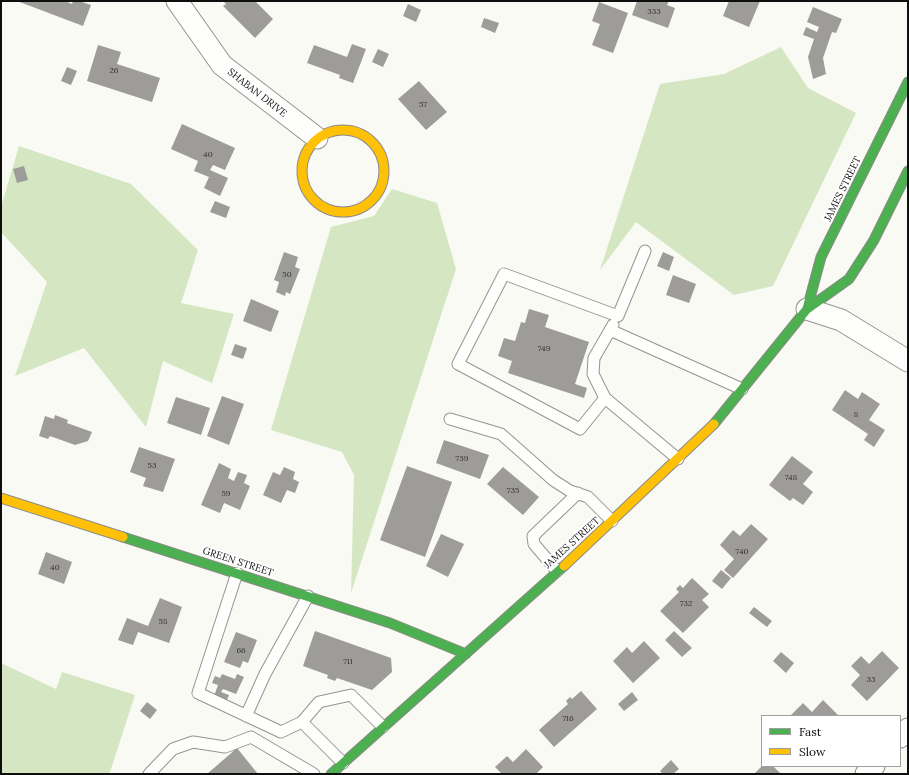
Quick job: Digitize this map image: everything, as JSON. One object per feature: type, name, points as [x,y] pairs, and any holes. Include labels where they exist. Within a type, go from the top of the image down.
[{"type":"main road","name":"JAMES STREET","points":[[808,309],[821,258],[908,82]]},
{"type":"main road","points":[[344,129],[358,132],[371,139],[380,151],[385,164],[384,179],[379,192],[371,203],[346,213],[333,212],[321,206],[311,198],[304,186],[302,173],[303,160],[308,148],[317,138],[330,131],[344,129]]},
{"type":"main road","name":"JAMES STREET","points":[[331,774],[466,654],[612,521],[711,428],[808,309],[849,279],[874,240],[908,171]]},
{"type":"main road","name":"GREEN STREET","points":[[1,498],[390,623],[466,654]]},
{"type":"street","name":"SHABAN DRIVE","points":[[177,1],[222,66],[317,138]]},
{"type":"street","points":[[808,309],[841,320],[908,361]]},
{"type":"lane","points":[[645,251],[618,316],[594,358],[593,374],[605,398],[678,459]]},
{"type":"lane","points":[[605,398],[580,429],[458,364],[504,274],[618,316]]},
{"type":"lane","points":[[610,330],[742,389]]},
{"type":"lane","points":[[450,419],[501,434],[553,480],[570,491],[588,497],[612,521]]},
{"type":"lane","points":[[557,571],[534,544],[533,536],[578,493]]},
{"type":"lane","points":[[237,573],[198,693],[281,732],[302,722],[319,702],[351,695],[383,727]]},
{"type":"lane","points":[[246,716],[265,674],[308,596]]},
{"type":"lane","points":[[302,722],[343,763]]},
{"type":"lane","points":[[149,774],[173,749],[193,742],[225,747],[251,737],[314,774]]},
{"type":"green space","points":[[781,47],[808,88],[856,113],[773,286],[734,295],[636,222],[600,270],[660,84],[724,74]]},
{"type":"green space","points":[[19,146],[131,184],[198,250],[181,303],[234,314],[212,383],[163,361],[146,427],[84,348],[15,376],[47,282],[1,232],[1,207]]},
{"type":"green space","points":[[392,189],[437,203],[456,269],[351,593],[354,475],[342,452],[271,430],[331,227],[374,216]]},
{"type":"green space","points":[[1,663],[56,689],[62,672],[135,695],[110,772],[107,774],[1,774]]},
{"type":"building","points":[[17,1],[65,1],[72,4],[73,1],[79,1],[91,5],[83,26]]},
{"type":"building","points":[[223,1],[255,1],[273,19],[255,38],[223,6],[226,4]]},
{"type":"building","points":[[637,1],[669,1],[667,5],[675,8],[668,28],[632,15]]},
{"type":"building","points":[[729,1],[760,1],[749,27],[723,16]]},
{"type":"building","points":[[599,2],[628,13],[613,53],[592,45],[600,24],[592,21]]},
{"type":"building","points":[[408,4],[421,10],[416,22],[403,16]]},
{"type":"building","points":[[813,7],[842,19],[836,33],[832,32],[823,58],[826,74],[813,79],[808,57],[814,39],[803,35],[806,27],[817,32],[819,27],[807,22]]},
{"type":"building","points":[[484,18],[499,23],[495,33],[481,27]]},
{"type":"building","points":[[352,44],[366,49],[353,83],[339,78],[340,75],[307,63],[314,45],[347,57]]},
{"type":"building","points":[[98,45],[121,52],[117,64],[160,78],[152,102],[87,81]]},
{"type":"building","points":[[378,49],[389,54],[383,67],[372,62]]},
{"type":"building","points":[[67,67],[77,71],[71,85],[61,81]]},
{"type":"building","points":[[419,81],[447,112],[426,130],[398,99]]},
{"type":"building","points":[[182,124],[235,148],[225,170],[213,165],[210,170],[228,178],[220,196],[204,188],[209,177],[194,171],[198,161],[171,149]]},
{"type":"building","points":[[24,166],[28,180],[17,183],[13,169]]},
{"type":"building","points":[[215,201],[230,207],[226,218],[210,212]]},
{"type":"building","points":[[284,252],[298,257],[295,267],[300,269],[290,294],[286,292],[285,296],[276,292],[279,282],[274,280]]},
{"type":"building","points":[[663,252],[674,257],[669,271],[657,266]]},
{"type":"building","points":[[673,275],[696,284],[689,303],[666,295]]},
{"type":"building","points":[[251,299],[279,311],[271,332],[243,321]]},
{"type":"building","points":[[529,309],[549,315],[545,327],[589,342],[575,384],[587,388],[584,398],[508,373],[512,361],[498,356],[504,338],[515,341],[521,322],[525,323]]},
{"type":"building","points":[[235,344],[247,348],[243,359],[231,355]]},
{"type":"building","points":[[845,390],[858,399],[862,392],[880,404],[869,420],[885,430],[874,447],[864,440],[868,434],[832,410]]},
{"type":"building","points":[[222,396],[244,404],[229,445],[207,436]]},
{"type":"building","points":[[176,397],[210,408],[201,435],[167,423]]},
{"type":"building","points":[[55,415],[68,420],[67,423],[92,432],[88,441],[75,445],[50,436],[48,439],[39,436],[45,416],[54,419]]},
{"type":"building","points":[[444,440],[489,455],[480,479],[436,463]]},
{"type":"building","points":[[139,447],[175,459],[163,492],[143,486],[146,478],[130,472]]},
{"type":"building","points":[[792,456],[813,472],[803,484],[813,492],[803,505],[793,498],[790,501],[769,485]]},
{"type":"building","points":[[219,463],[231,469],[228,478],[234,481],[238,472],[247,475],[244,483],[250,486],[240,510],[224,503],[220,513],[201,505]]},
{"type":"building","points":[[407,466],[452,482],[425,557],[380,540]]},
{"type":"building","points":[[284,467],[295,472],[293,479],[299,482],[295,493],[287,490],[281,503],[263,495],[273,472],[280,475]]},
{"type":"building","points":[[503,467],[539,497],[523,515],[487,484]]},
{"type":"building","points":[[751,524],[768,539],[733,578],[724,570],[734,559],[720,545],[733,530],[740,536]]},
{"type":"building","points":[[441,534],[464,544],[448,577],[426,566]]},
{"type":"building","points":[[46,552],[72,562],[64,584],[38,574]]},
{"type":"building","points":[[721,570],[731,578],[722,589],[712,581]]},
{"type":"building","points":[[692,578],[709,594],[702,600],[709,607],[683,633],[660,611],[679,592],[676,589],[680,585],[683,588]]},
{"type":"building","points":[[160,598],[182,607],[169,643],[138,632],[133,645],[118,640],[127,618],[148,626]]},
{"type":"building","points":[[754,607],[772,621],[767,627],[749,613]]},
{"type":"building","points":[[315,631],[391,658],[392,672],[372,690],[337,678],[335,681],[327,678],[328,675],[303,666]]},
{"type":"building","points":[[674,631],[692,648],[682,657],[665,640]]},
{"type":"building","points":[[236,632],[257,640],[248,663],[243,661],[240,668],[224,662]]},
{"type":"building","points":[[644,641],[660,658],[633,683],[613,661],[627,647],[632,653]]},
{"type":"building","points":[[882,651],[899,668],[867,701],[851,685],[860,675],[851,666],[861,656],[869,664]]},
{"type":"building","points":[[781,652],[794,663],[786,673],[773,661]]},
{"type":"building","points":[[222,674],[235,679],[237,674],[244,677],[236,694],[223,689],[221,692],[229,695],[226,702],[214,696],[218,685],[212,683],[215,676],[220,678]]},
{"type":"building","points":[[581,691],[597,709],[554,747],[539,730],[568,704],[566,701],[570,697],[572,699]]},
{"type":"building","points":[[632,692],[638,700],[624,711],[618,704]]},
{"type":"building","points":[[823,700],[838,715],[791,715],[803,703],[812,712]]},
{"type":"building","points":[[147,702],[157,710],[150,719],[140,711]]},
{"type":"building","points":[[237,748],[258,774],[207,774]]},
{"type":"building","points":[[526,749],[543,767],[536,774],[499,774],[501,773],[495,767],[507,756],[513,762]]},
{"type":"building","points":[[671,760],[679,769],[673,774],[663,774],[660,771]]},
{"type":"building","points":[[761,767],[774,767],[781,774],[754,774]]},
{"type":"traffic: fast","points":[[807,309],[821,257],[908,82]]},
{"type":"traffic: fast","points":[[714,424],[807,309],[849,279],[874,240],[908,171]]},
{"type":"traffic: fast","points":[[123,537],[390,623],[466,654]]},
{"type":"traffic: fast","points":[[331,774],[564,566]]},
{"type":"traffic: slow","points":[[335,130],[351,130],[366,136],[378,148],[384,163],[384,171],[384,179],[378,194],[366,206],[351,212],[335,212],[320,206],[308,194],[302,179],[302,163],[308,148],[320,136],[335,130]]},
{"type":"traffic: slow","points":[[564,566],[714,424]]},
{"type":"traffic: slow","points":[[1,498],[123,537]]}]
